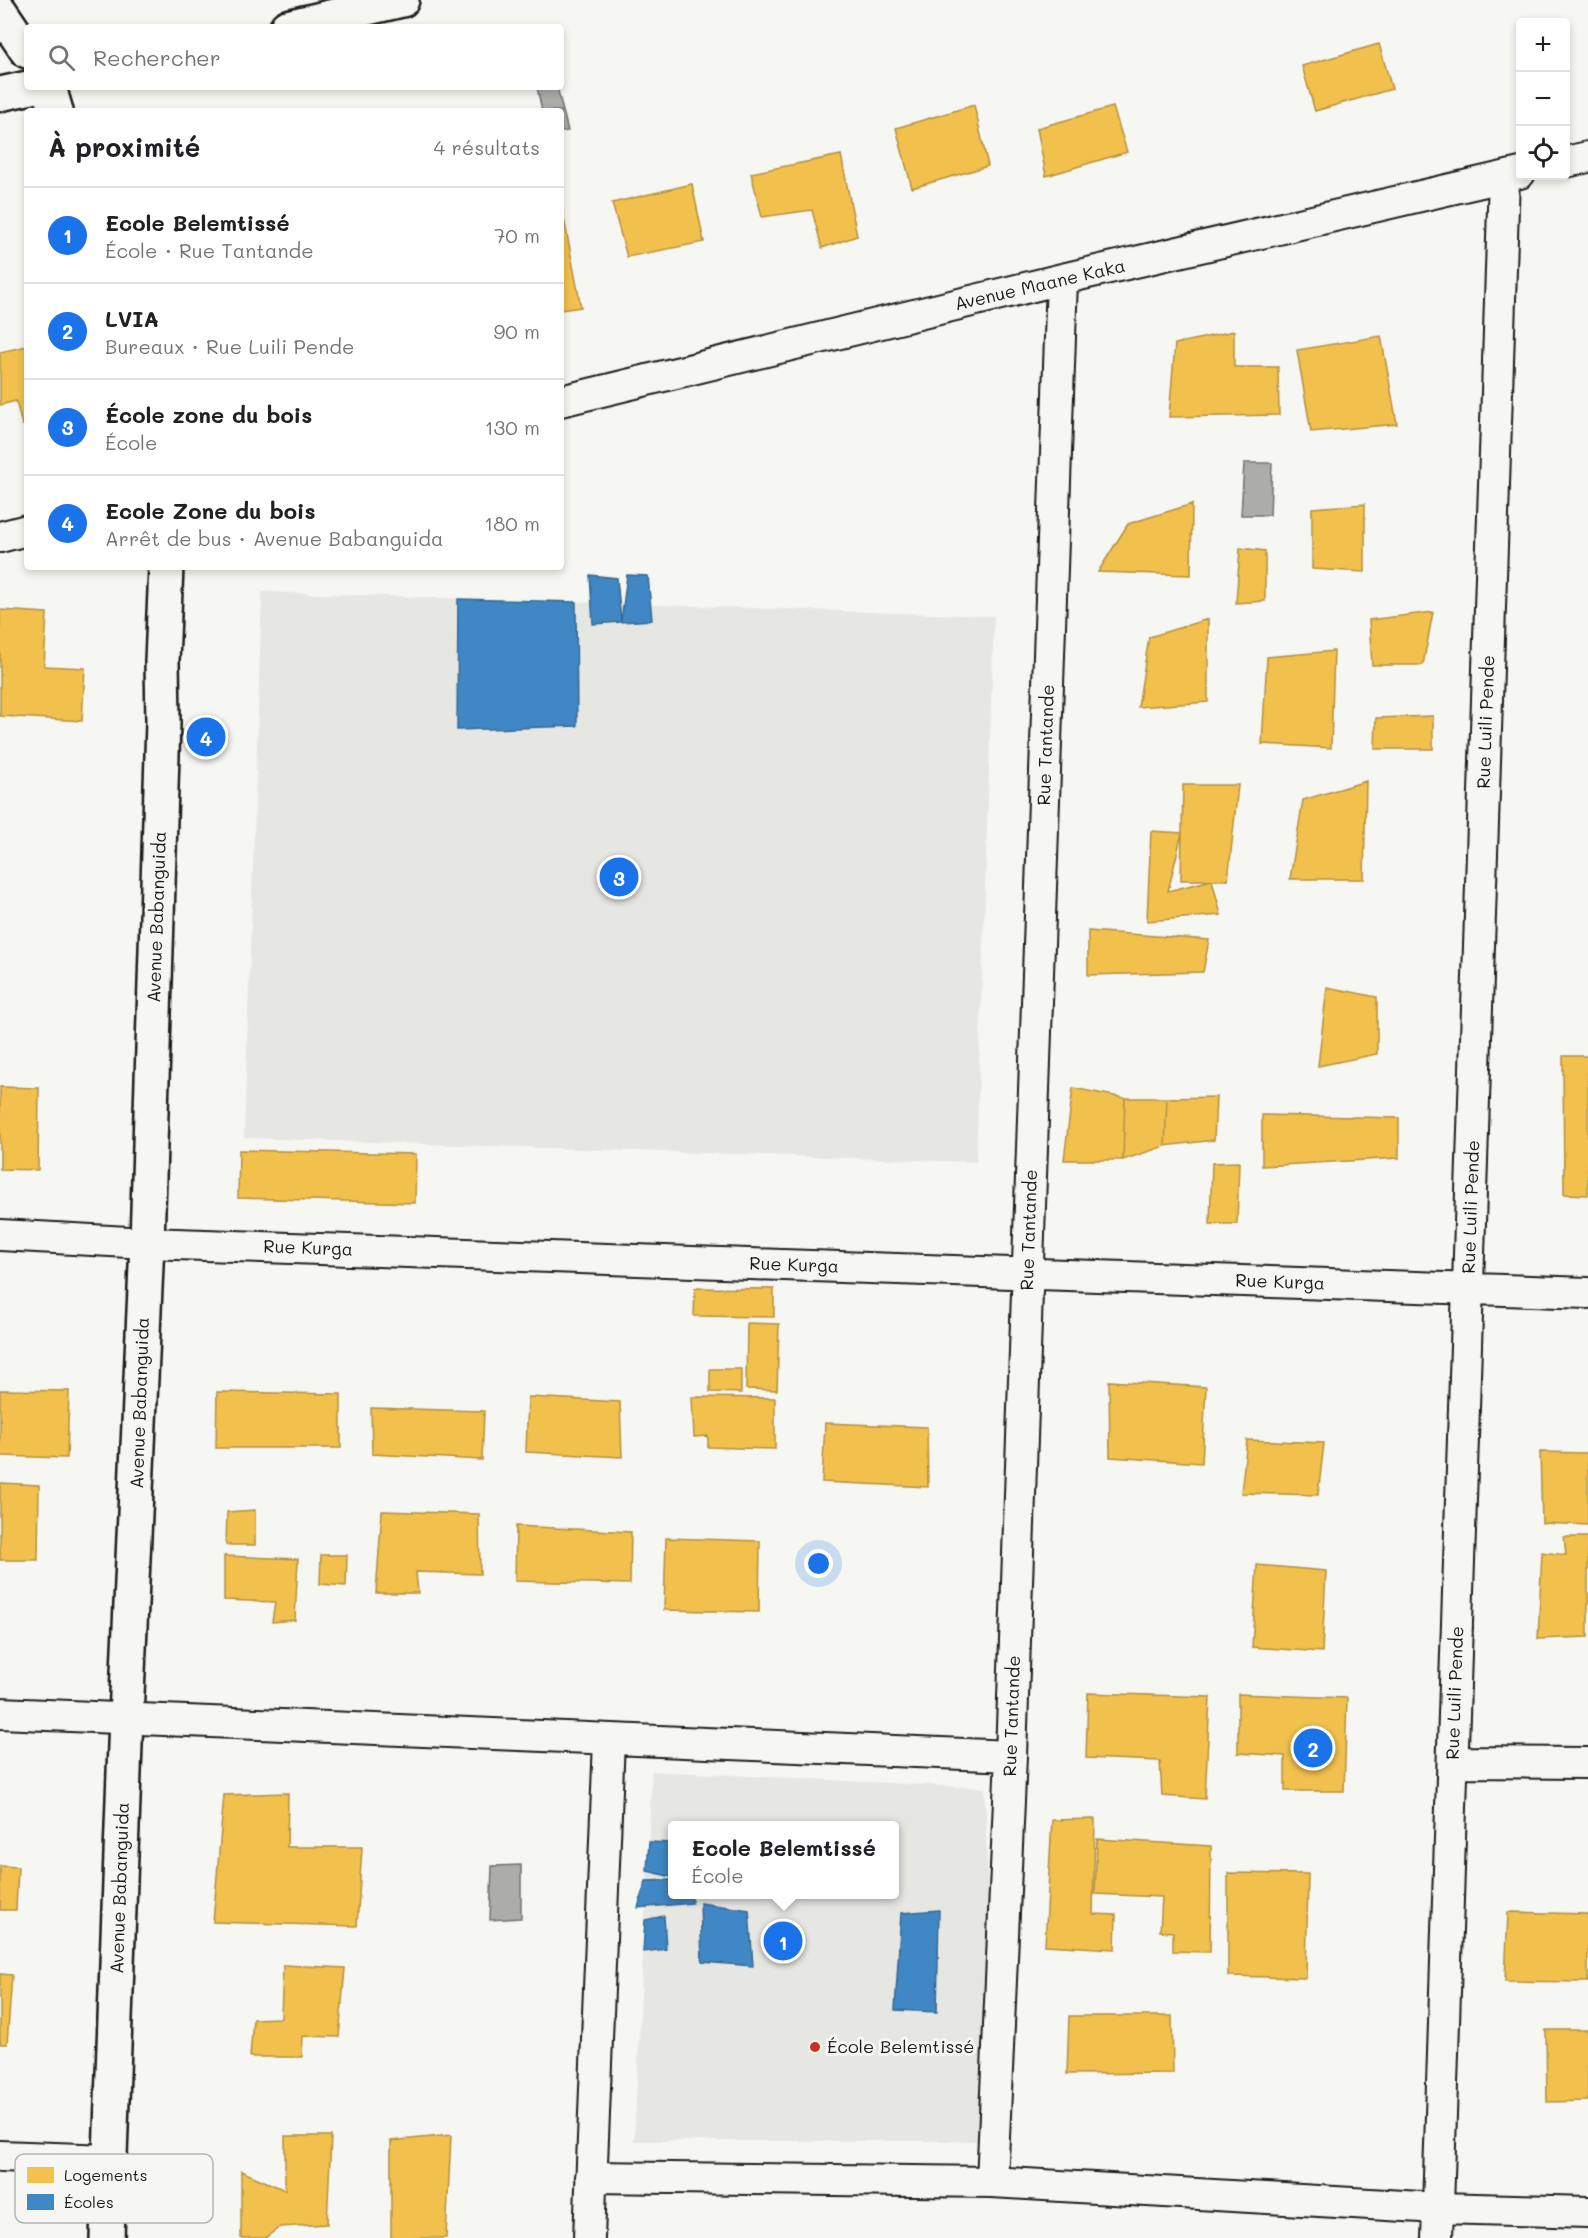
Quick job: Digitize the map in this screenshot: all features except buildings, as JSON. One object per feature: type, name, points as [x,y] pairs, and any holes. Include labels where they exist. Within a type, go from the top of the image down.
[{"type":"main road","points":[[300,24],[402,0]]},
{"type":"main road","points":[[0,11],[24,47]]},
{"type":"main road","points":[[0,94],[24,89]]},
{"type":"main road","points":[[51,90],[55,108]]},
{"type":"main road","name":"Avenue Babanguida","points":[[109,2154],[147,1243],[166,570]]},
{"type":"main road","name":"Avenue Babanguida","points":[[107,2223],[107,2238]]},
{"type":"street","points":[[1570,161],[1588,157]]},
{"type":"street","name":"Avenue Maane Kaka","points":[[564,400],[1062,279],[1512,175]]},
{"type":"street","name":"Rue Luili Pende","points":[[1437,2238],[1468,1289],[1512,175]]},
{"type":"street","name":"Rue Tantande","points":[[992,2182],[1011,1756],[1062,279]]},
{"type":"street","points":[[0,537],[24,531]]},
{"type":"street","name":"Rue Kurga","points":[[0,1235],[147,1243],[1588,1293]]},
{"type":"street","points":[[0,1713],[1011,1756]]},
{"type":"street","points":[[589,2238],[609,1740]]},
{"type":"street","points":[[1453,1762],[1588,1763]]},
{"type":"street","points":[[0,2156],[15,2157]]},
{"type":"street","points":[[591,2177],[992,2182],[1438,2208],[1588,2212]]},
{"type":"shaded area","points":[[538,90],[558,90],[562,108],[541,108]]},
{"type":"shaded area","points":[[564,115],[568,131],[564,132]]},
{"type":"shaded area","points":[[1244,463],[1272,463],[1270,515],[1241,515]]},
{"type":"shaded area","points":[[262,592],[994,616],[976,1162],[244,1138]]},
{"type":"shaded area","name":"École Belemtissé","points":[[652,1771],[985,1788],[994,2141],[634,2141]]},
{"type":"shaded area","points":[[521,1865],[521,1918],[490,1920],[492,1866]]},
{"type":"place","name":"Ecole Zone du bois","points":[[206,737]]},
{"type":"place","name":"École zone du bois","points":[[619,877]]},
{"type":"place","name":"LVIA","points":[[1313,1748]]},
{"type":"place","name":"Ecole Belemtissé","points":[[783,1941]]},
{"type":"place","name":"École Belemtissé","points":[[815,2047]]}]
